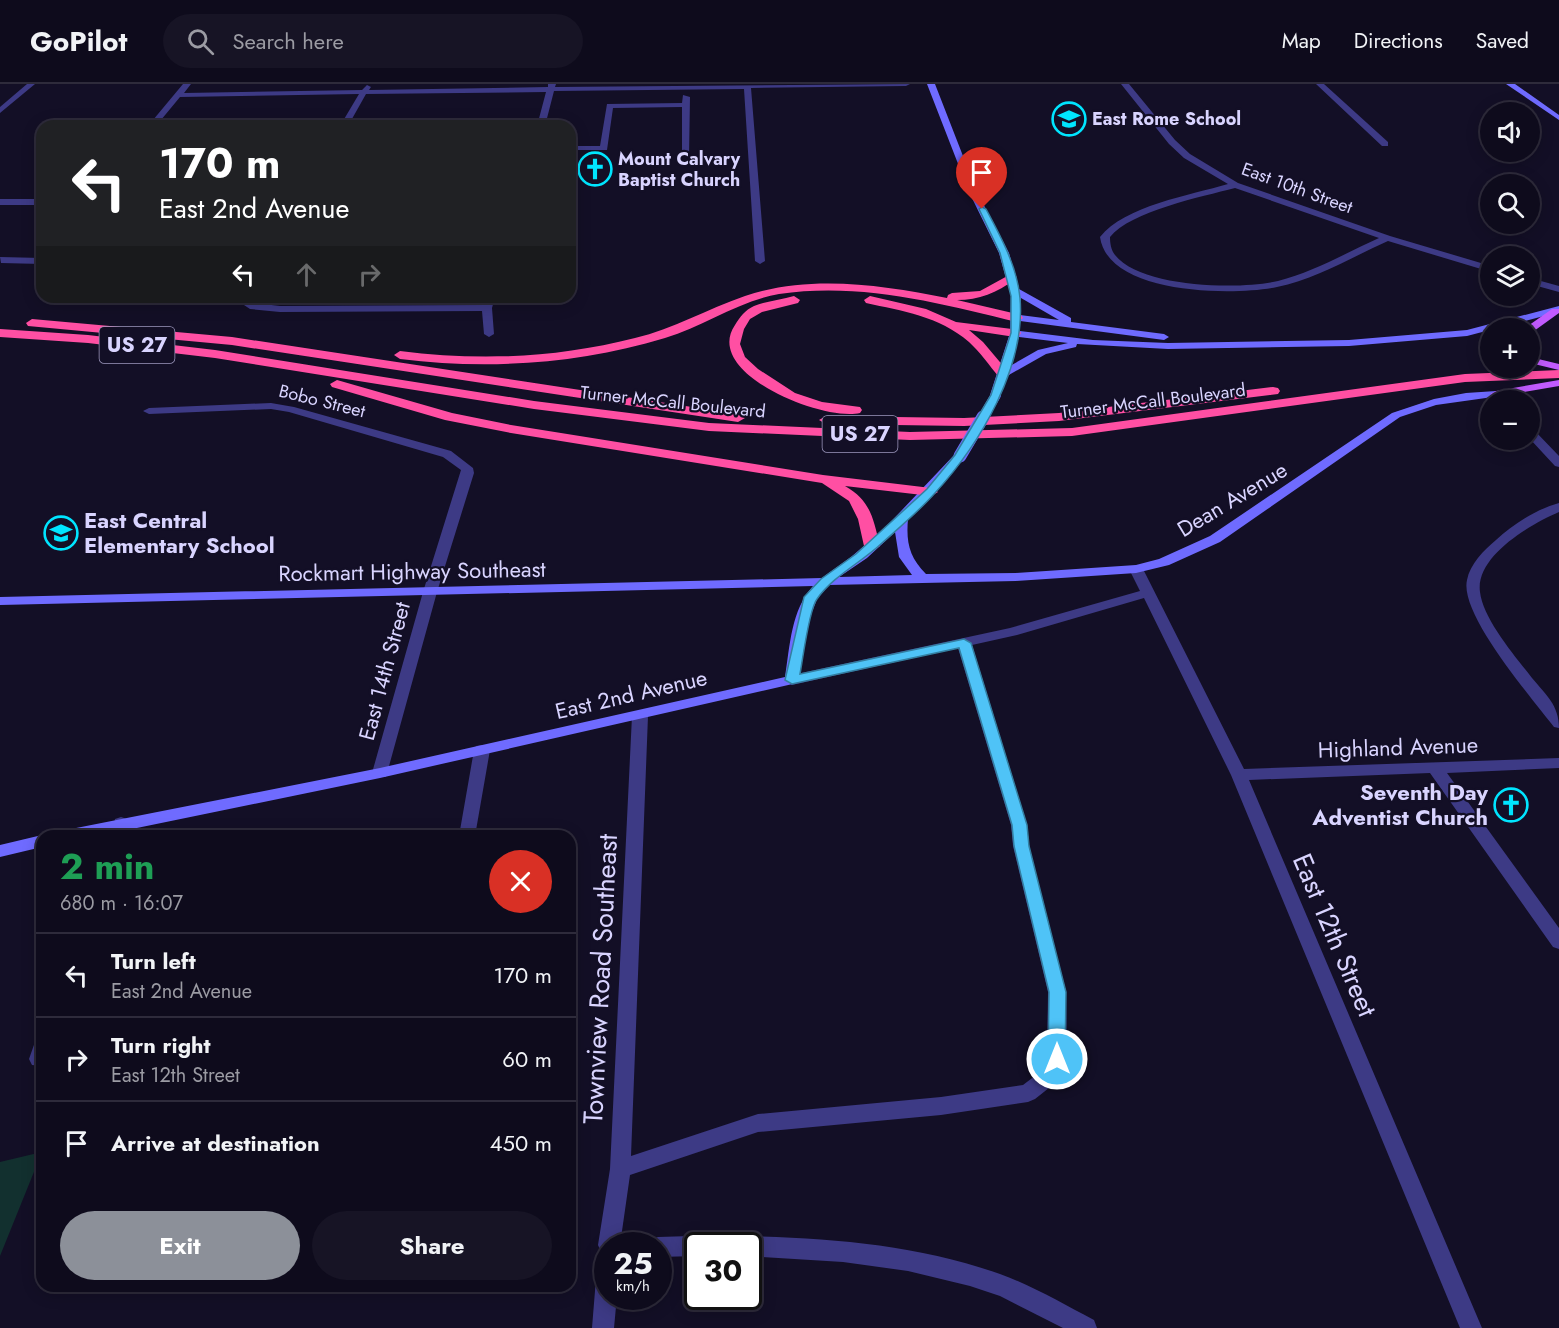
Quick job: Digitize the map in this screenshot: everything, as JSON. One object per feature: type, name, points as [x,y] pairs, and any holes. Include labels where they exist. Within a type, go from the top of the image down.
[{"type":"highway","points":[[921,296],[961,297],[986,294],[1011,277]]},
{"type":"highway","points":[[232,341],[475,362],[566,354],[639,341],[688,326],[764,294],[822,287],[858,287],[921,296],[1017,318]]},
{"type":"highway","points":[[964,422],[820,406],[790,396],[753,372],[739,358],[734,344],[738,328],[746,317],[758,309],[781,302],[818,297],[856,298],[906,306],[950,323],[1016,333]]},
{"type":"highway","name":"Turner McCall Boulevard","points":[[0,322],[84,326],[232,341],[741,419],[964,422],[1059,417],[1445,370],[1559,368]]},
{"type":"highway","points":[[950,323],[970,337],[1004,374]]},
{"type":"highway","name":"Turner McCall Boulevard","points":[[0,333],[169,349],[534,405],[709,427],[910,436],[1072,432],[1466,378],[1559,374]]},
{"type":"highway","points":[[273,365],[450,417],[511,429],[823,479],[931,492]]},
{"type":"highway","points":[[823,479],[855,498],[866,519],[872,546]]},
{"type":"main road","points":[[792,680],[809,600],[825,582],[872,546],[931,492],[960,456],[996,395],[1016,333],[1014,290],[1005,253],[973,192],[931,84]]},
{"type":"main road","points":[[1510,84],[1559,118]]},
{"type":"main road","points":[[1014,290],[1053,314],[1086,327]]},
{"type":"main road","points":[[1016,333],[1093,343],[1168,346],[1296,345],[1408,340],[1467,333],[1558,310]]},
{"type":"main road","points":[[1540,322],[1558,310]]},
{"type":"main road","points":[[1017,318],[1230,345]]},
{"type":"main road","points":[[1004,374],[1042,352],[1093,343]]},
{"type":"main road","points":[[1540,363],[1559,368]]},
{"type":"main road","points":[[1529,390],[1559,383]]},
{"type":"main road","name":"Dean Avenue","points":[[825,582],[1016,577],[1136,569],[1164,562],[1215,539],[1396,415],[1444,400],[1480,398]]},
{"type":"main road","points":[[902,519],[900,538],[903,554],[921,577],[933,580]]},
{"type":"main road","name":"Rockmart Highway Southeast","points":[[0,601],[825,582]]},
{"type":"main road","name":"East 2nd Avenue","points":[[120,829],[640,716],[792,680]]},
{"type":"main road","points":[[0,850],[36,842]]},
{"type":"street","points":[[0,111],[31,84]]},
{"type":"street","points":[[157,120],[187,84]]},
{"type":"street","points":[[347,120],[368,84]]},
{"type":"street","points":[[178,95],[552,87],[686,88],[906,84]]},
{"type":"street","name":"East 10th Street","points":[[1125,84],[1172,142],[1187,156],[1235,184],[1387,238],[1480,266]]},
{"type":"street","points":[[1320,84],[1385,144]]},
{"type":"street","points":[[543,120],[552,87]]},
{"type":"street","points":[[747,87],[760,261]]},
{"type":"street","points":[[686,88],[686,156]]},
{"type":"street","points":[[576,148],[604,148],[610,106],[686,105]]},
{"type":"street","points":[[1235,184],[1152,209],[1114,226],[1105,237],[1106,247],[1119,263],[1137,273],[1189,285],[1239,288],[1274,285],[1297,278],[1387,238]]},
{"type":"street","points":[[0,202],[36,202]]},
{"type":"street","points":[[1,260],[36,261]]},
{"type":"street","points":[[1540,283],[1559,289]]},
{"type":"street","points":[[252,303],[260,308],[280,309],[459,303]]},
{"type":"street","points":[[489,303],[489,334]]},
{"type":"street","name":"Bobo Street","points":[[149,411],[252,406],[290,409],[447,454]]},
{"type":"street","points":[[1540,443],[1559,463]]},
{"type":"street","name":"East 14th Street","points":[[380,773],[429,592],[468,472],[461,462],[447,454]]},
{"type":"street","points":[[1559,507],[1536,516],[1504,540],[1482,562],[1473,575],[1472,592],[1486,622],[1559,723]]},
{"type":"street","name":"East 12th Street","points":[[1136,569],[1239,775],[1471,1328]]},
{"type":"street","name":"East 2nd Avenue","points":[[792,680],[1059,620],[1147,593]]},
{"type":"street","points":[[620,1169],[758,1123],[940,1106],[1028,1093],[1047,1078],[1057,1059],[1057,992],[1021,846],[1019,825],[964,643]]},
{"type":"street","name":"Townview Road Southeast","points":[[611,1232],[620,1169],[640,716]]},
{"type":"street","points":[[468,830],[482,750]]},
{"type":"street","name":"Highland Avenue","points":[[1239,775],[1559,763]]},
{"type":"street","points":[[1435,768],[1559,942]]},
{"type":"street","points":[[762,1246],[805,1247],[913,1261],[1000,1285],[1086,1328]]},
{"type":"street","points":[[603,1328],[604,1310]]},
{"type":"green space","points":[[36,1153],[36,1167],[0,1256],[0,1162]]},
{"type":"place","name":"East Rome School","points":[[1069,119]]},
{"type":"place","name":"Mount Calvary Baptist Church","points":[[595,169]]},
{"type":"place","name":"East Central Elementary School","points":[[61,533]]},
{"type":"place","name":"Seventh Day Adventist Church","points":[[1511,805]]},
{"type":"route","points":[[982,209],[1005,253],[1016,296],[1016,333],[996,395],[960,456],[931,492],[860,557],[816,590],[809,600],[792,680],[964,643],[1019,825],[1021,846],[1057,992],[1057,1059]]}]
